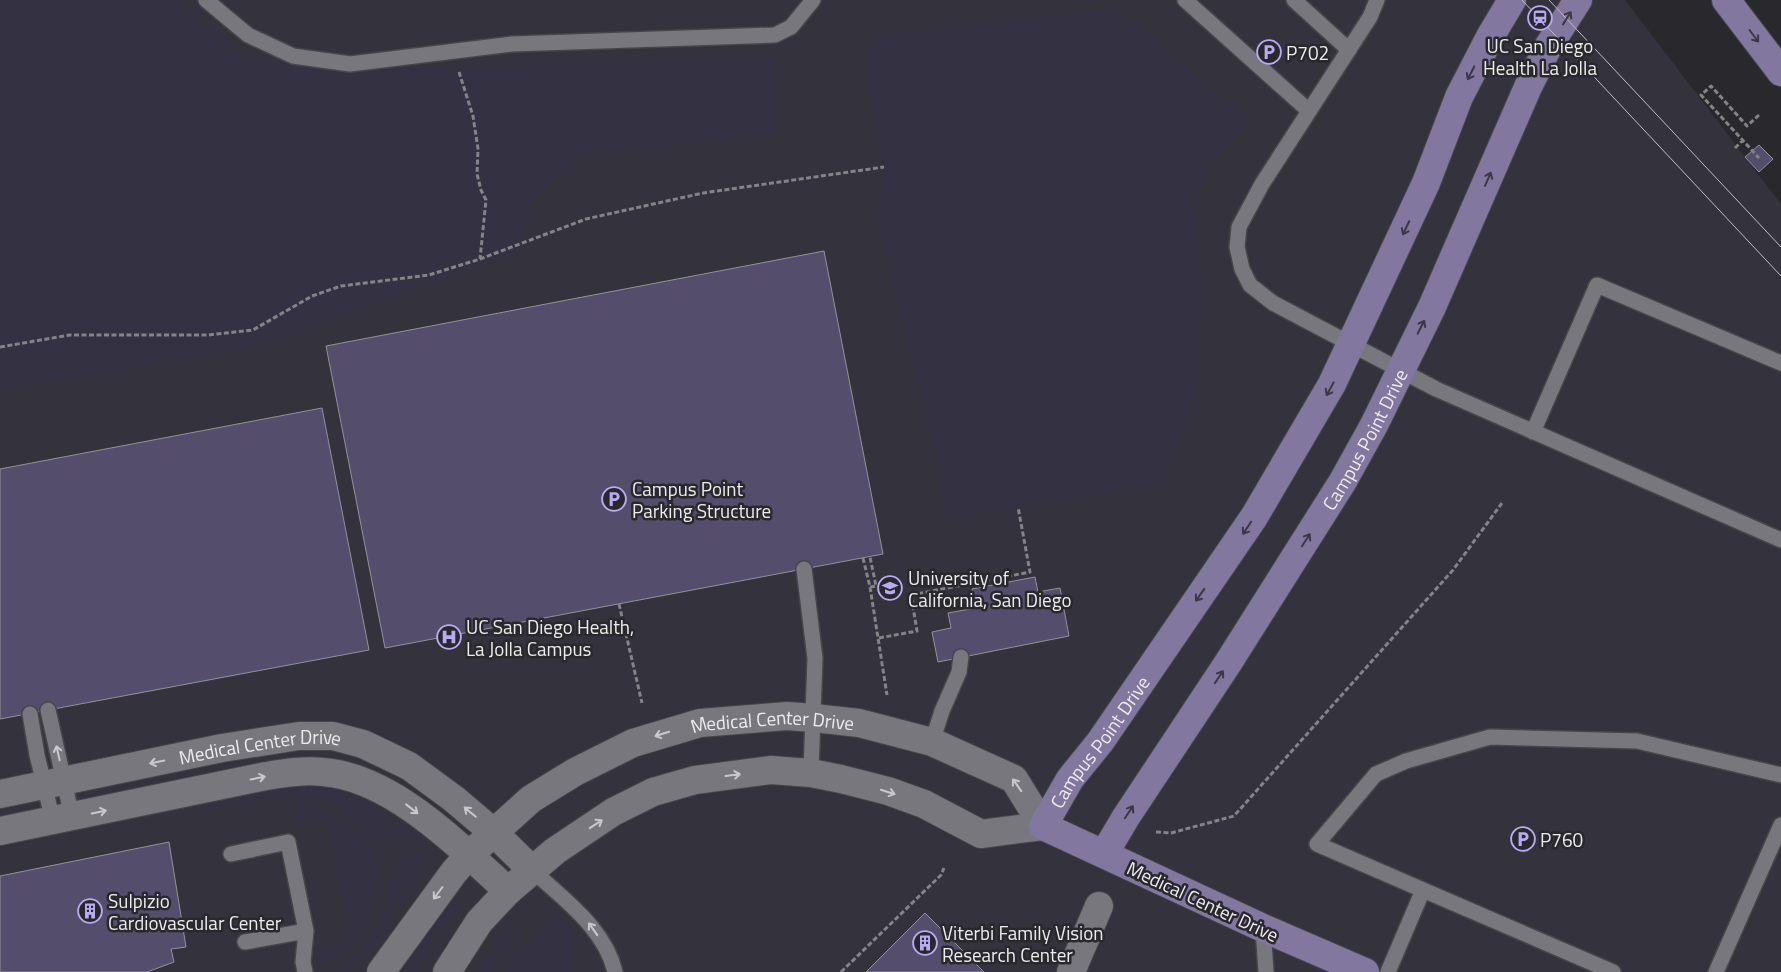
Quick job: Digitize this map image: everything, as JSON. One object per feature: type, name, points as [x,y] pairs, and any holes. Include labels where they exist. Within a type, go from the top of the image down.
[{"type":"street","name":"Campus Point Drive","points":[[1043,826],[1070,779],[1105,734],[1254,516],[1332,384],[1426,183],[1459,96],[1490,36],[1512,0]]},
{"type":"street","name":"Campus Point Drive","points":[[1104,854],[1126,817],[1323,515],[1374,424],[1432,307],[1528,87],[1548,47],[1578,0]]},
{"type":"street","points":[[1726,0],[1781,72]]},
{"type":"street","name":"Medical Center Drive","points":[[381,972],[454,872],[469,855],[531,799],[575,772],[633,743],[700,723],[787,716],[859,723],[932,742],[1014,779],[1043,826],[1139,872],[1365,972]]},
{"type":"street","name":"Medical Center Drive","points":[[0,794],[231,747],[299,736],[333,736],[363,744],[409,766],[454,799],[494,833],[531,869]]},
{"type":"street","points":[[447,972],[479,922],[531,869],[613,812],[653,792],[694,780],[771,770],[810,773],[841,778],[888,791],[924,804],[981,834],[1043,826]]},
{"type":"street","name":"Medical Center Drive","points":[[0,831],[266,776],[291,772],[324,772],[366,782],[404,802],[469,855],[508,891]]},
{"type":"street","points":[[1071,972],[1099,906]]},
{"type":"lane","points":[[206,0],[248,35],[292,56],[350,64],[512,44],[775,36],[790,27],[813,0]]},
{"type":"lane","points":[[1186,0],[1309,111]]},
{"type":"lane","points":[[1294,0],[1349,50]]},
{"type":"lane","points":[[1377,0],[1370,17],[1257,193],[1239,227],[1237,247],[1242,269],[1250,285],[1272,303],[1436,389],[1781,540]]},
{"type":"lane","points":[[1533,432],[1598,286],[1781,363]]},
{"type":"lane","points":[[804,569],[815,658],[814,718],[810,773]]},
{"type":"lane","points":[[932,742],[942,711],[959,672],[962,657]]},
{"type":"lane","points":[[48,710],[54,784],[63,819]]},
{"type":"lane","points":[[30,714],[54,784],[63,819]]},
{"type":"lane","points":[[1613,972],[1317,844],[1376,774],[1406,761],[1490,737],[1637,741],[1781,775]]},
{"type":"lane","points":[[1716,972],[1781,825]]},
{"type":"lane","points":[[231,854],[288,842],[306,931],[303,962],[305,972]]},
{"type":"lane","points":[[531,869],[591,925],[611,958],[615,972]]},
{"type":"lane","points":[[1388,972],[1423,890]]},
{"type":"lane","points":[[1263,928],[1266,972]]},
{"type":"lane","points":[[245,942],[306,931]]},
{"type":"path","points":[[452,52],[473,116],[478,149],[477,174],[486,200],[480,259]]},
{"type":"path","points":[[1759,116],[1747,126],[1711,86],[1701,95],[1759,158]]},
{"type":"path","points":[[1735,148],[1743,140]]},
{"type":"path","points":[[0,347],[70,335],[208,335],[253,330],[312,296],[341,286],[429,275],[480,259],[586,219],[702,193],[884,167]]},
{"type":"path","points":[[1156,832],[1171,833],[1234,816],[1454,570],[1502,502]]},
{"type":"path","points":[[879,638],[917,631],[911,595],[1030,572],[1018,507]]},
{"type":"path","points":[[869,585],[876,586],[870,557]]},
{"type":"path","points":[[863,558],[888,695]]},
{"type":"path","points":[[619,604],[642,703]]},
{"type":"path","points":[[841,972],[942,876],[944,868]]},
{"type":"shaded area","name":"University of California, San Diego","points":[[0,0],[1625,0],[1781,204],[1781,972],[0,972]]},
{"type":"shaded area","points":[[0,0],[171,0],[245,59],[347,71],[777,56],[775,134],[588,155],[536,197],[519,253],[262,346],[0,390]]},
{"type":"shaded area","points":[[1117,8],[1250,119],[1193,196],[1202,276],[1198,391],[1163,484],[948,518],[876,211],[885,176],[864,64],[877,36]]},
{"type":"shaded area","points":[[312,786],[335,791],[361,800],[394,818],[417,837],[411,842],[377,840],[366,834],[357,822],[341,809],[322,800],[301,794],[195,813],[193,806],[292,787]]},
{"type":"shaded area","points":[[293,799],[332,815],[381,853],[372,908],[358,939],[346,952],[318,969],[315,948],[350,941],[327,819],[297,825]]},
{"type":"shaded area","points":[[407,854],[426,857],[356,972],[331,972],[348,961],[368,940],[386,908],[389,879],[400,856]]},
{"type":"shaded area","points":[[453,900],[457,900],[460,904],[459,907],[420,962],[419,972],[402,972]]},
{"type":"shaded area","points":[[556,914],[572,929],[573,972],[503,972],[510,960]]},
{"type":"shaded area","points":[[509,928],[517,934],[491,972],[477,972]]},
{"type":"building","points":[[1759,145],[1773,159],[1759,172],[1745,157]]},
{"type":"building","name":"Campus Point Parking Structure","points":[[824,251],[883,554],[385,648],[326,346]]},
{"type":"building","points":[[322,408],[369,650],[0,719],[0,469]]},
{"type":"building","points":[[1035,577],[1038,592],[1060,588],[1069,636],[938,662],[932,632],[951,628],[948,613],[976,608],[972,589]]},
{"type":"building","name":"Sulpizio Cardiovascular Center","points":[[169,842],[186,947],[171,949],[174,962],[147,972],[0,972],[0,876]]},
{"type":"building","name":"Viterbi Family Vision Research Center","points":[[925,913],[984,972],[866,972]]},
{"type":"tram line","points":[[1522,0],[1781,276]]},
{"type":"tram line","points":[[1549,0],[1781,247]]},
{"type":"place","name":"UC San Diego Health La Jolla","points":[[1540,18]]},
{"type":"place","name":"P702","points":[[1269,52]]},
{"type":"place","name":"Campus Point Parking Structure","points":[[614,499]]},
{"type":"place","name":"University of California, San Diego","points":[[890,588]]},
{"type":"place","name":"UC San Diego Health, La Jolla Campus","points":[[449,637]]},
{"type":"place","name":"P760","points":[[1523,839]]},
{"type":"place","name":"Sulpizio Cardiovascular Center","points":[[90,911]]},
{"type":"place","name":"Viterbi Family Vision Research Center","points":[[925,943]]}]
